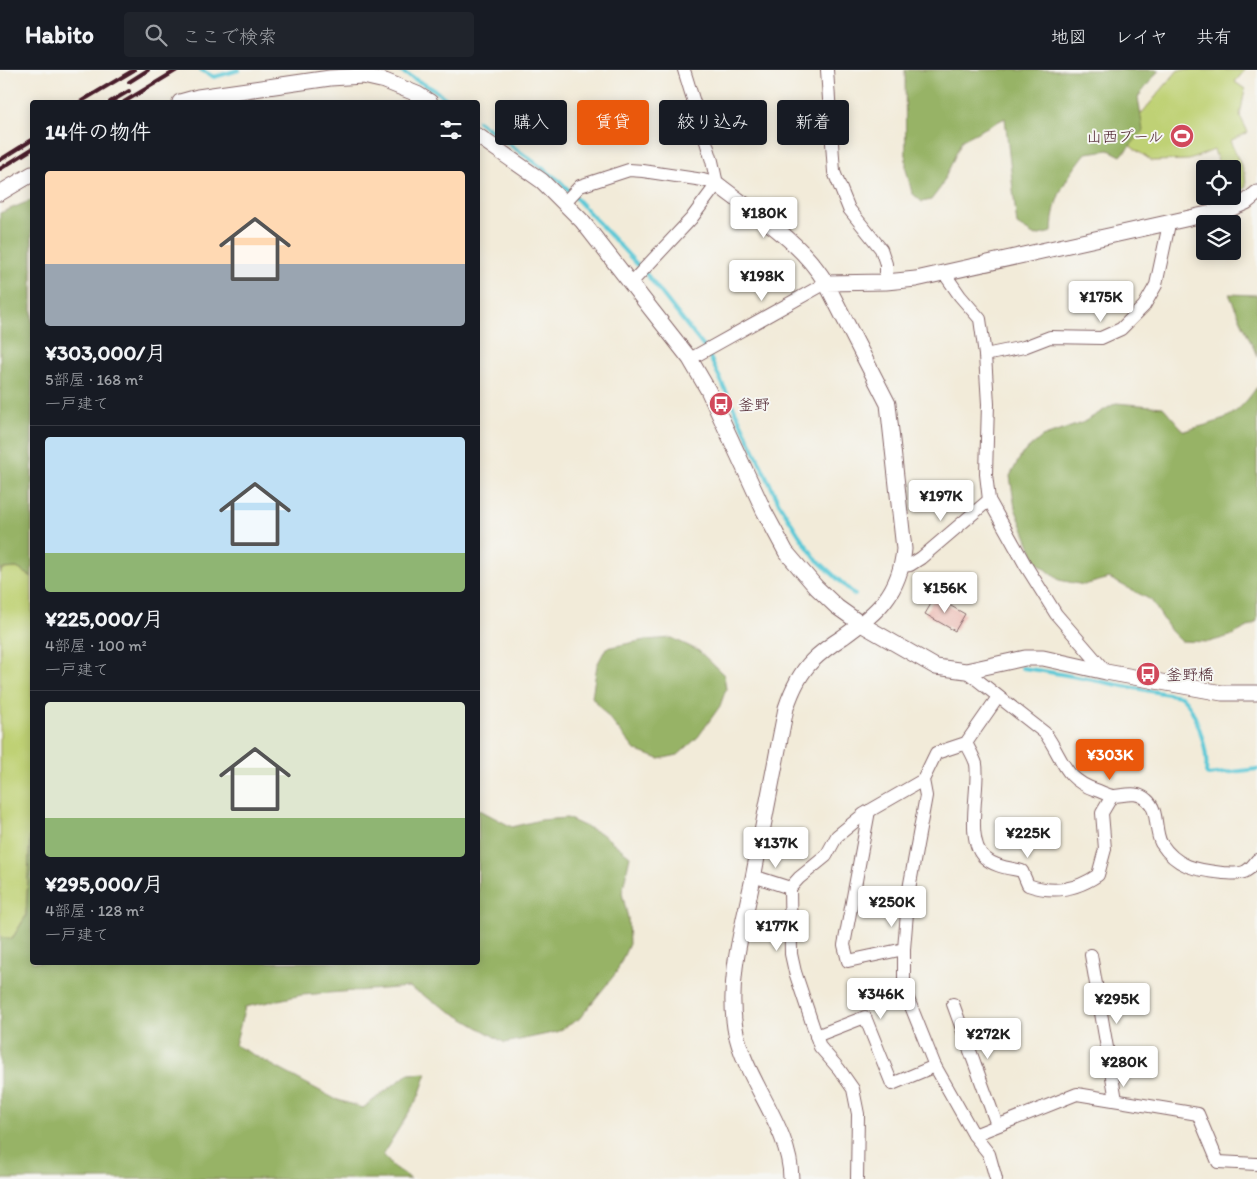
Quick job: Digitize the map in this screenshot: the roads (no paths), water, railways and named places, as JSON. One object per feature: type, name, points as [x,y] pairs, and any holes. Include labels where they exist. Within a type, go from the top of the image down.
[{"type":"street","points":[[633,281],[691,219],[717,184],[712,161],[684,70]]},
{"type":"street","points":[[827,70],[834,172],[848,209],[881,250],[884,257],[886,282]]},
{"type":"street","points":[[187,100],[227,92],[364,73],[418,94],[427,100]]},
{"type":"street","points":[[480,137],[542,181],[570,197],[582,221],[633,281],[693,357],[764,511],[786,552],[837,607],[861,624],[936,667],[966,671],[1025,658],[1043,658],[1106,672],[1222,693],[1257,693]]},
{"type":"street","points":[[570,197],[580,186],[629,170],[694,178],[717,184],[801,250],[815,265],[826,282],[888,404],[904,549],[902,566],[894,588],[878,610],[812,661],[800,675],[791,691],[786,708],[736,962],[733,989],[735,1027],[739,1045],[747,1066],[782,1138],[788,1155],[791,1179]]},
{"type":"street","points":[[0,193],[30,175]]},
{"type":"street","points":[[693,357],[826,282],[886,282],[944,272],[1230,210],[1246,202],[1257,193]]},
{"type":"street","points":[[985,356],[1024,347],[1050,337],[1101,338],[1121,329],[1144,306],[1156,285],[1169,224]]},
{"type":"street","points":[[944,272],[960,296],[980,319],[985,356],[988,404],[986,474],[989,500],[1026,566],[1056,614],[1106,672]]},
{"type":"street","points":[[902,566],[910,565],[921,558],[989,500]]},
{"type":"street","points":[[966,671],[1045,732],[1064,767],[1073,778],[1084,786],[1112,796],[1129,794],[1141,796],[1148,800],[1153,808],[1160,841],[1183,864],[1195,870],[1233,874],[1246,871],[1257,860]]},
{"type":"street","points":[[856,1179],[858,1114],[853,1089],[820,1047],[795,972],[791,954],[790,888],[826,856],[837,836],[868,811],[923,780],[936,753],[966,743],[998,697]]},
{"type":"street","points":[[966,743],[976,763],[973,822],[978,846],[984,858],[997,865],[1022,871],[1028,885],[1040,889],[1056,890],[1084,884],[1098,874],[1105,849],[1102,813],[1112,796]]},
{"type":"street","points":[[923,780],[926,796],[910,889],[904,949],[904,989],[935,1066],[974,1135],[989,1154],[996,1179]]},
{"type":"street","points":[[868,811],[844,945],[848,961],[904,949]]},
{"type":"street","points":[[753,876],[790,888]]},
{"type":"street","points":[[1091,955],[1116,1100]]},
{"type":"street","points":[[953,1004],[997,1125]]},
{"type":"street","points":[[816,1036],[865,1017],[892,1084],[935,1066]]},
{"type":"street","points":[[974,1135],[1077,1094],[1198,1114],[1218,1162],[1257,1164]]},
{"type":"waterway","points":[[201,70],[214,77],[239,70]]},
{"type":"waterway","points":[[398,70],[433,89],[448,100]]},
{"type":"waterway","points":[[480,122],[560,181],[648,276],[707,351],[779,503],[799,535],[815,558],[855,595]]},
{"type":"waterway","points":[[1022,668],[1181,696],[1192,711],[1200,731],[1208,775],[1257,769]]},
{"type":"railway","points":[[83,100],[134,70]]},
{"type":"railway","points":[[129,82],[148,70]]},
{"type":"railway","points":[[127,100],[177,70]]},
{"type":"railway","points":[[113,100],[129,91]]},
{"type":"railway","points":[[0,160],[30,141]]},
{"type":"railway","points":[[0,169],[30,150]]},
{"type":"place","name":"山西プール","points":[[1182,136]]},
{"type":"place","name":"釜野","points":[[721,404]]},
{"type":"place","name":"釜野橋","points":[[1148,674]]}]
